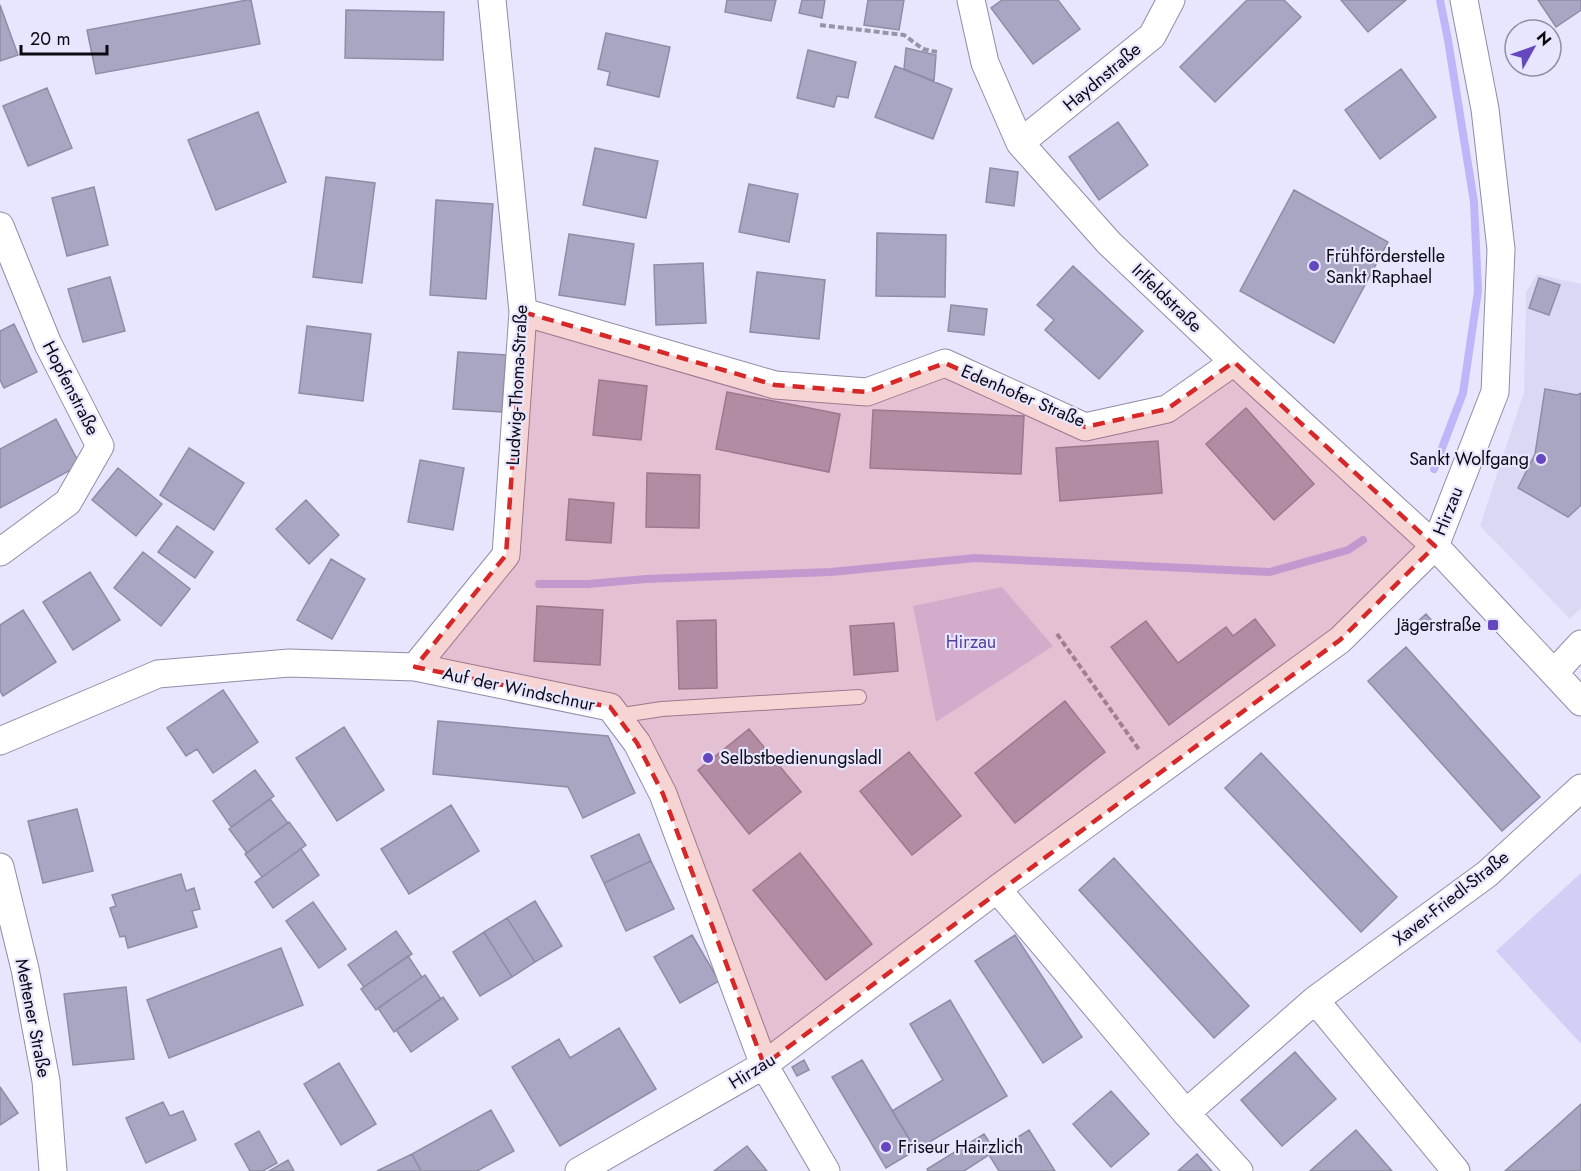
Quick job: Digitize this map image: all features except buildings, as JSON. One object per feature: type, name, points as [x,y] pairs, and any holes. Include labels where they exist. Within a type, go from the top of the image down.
[{"type":"street","name":"Ludwig-Thoma-Straße","points":[[415,667],[506,555],[523,312],[492,0]]},
{"type":"street","name":"Irlfeldstraße","points":[[971,0],[985,63],[1020,143],[1109,243],[1234,362],[1435,546]]},
{"type":"street","name":"Haydnstraße","points":[[1020,143],[1152,36],[1171,0]]},
{"type":"street","name":"Hirzau","points":[[579,1171],[764,1065],[998,889],[1340,640],[1435,546],[1495,392],[1501,249],[1485,109],[1464,0]]},
{"type":"street","name":"Hopfenstraße","points":[[0,226],[48,344],[100,446],[68,502],[0,552]]},
{"type":"street","name":"Edenhofer Straße","points":[[523,312],[775,385],[867,392],[945,363],[1085,427],[1167,409],[1234,362]]},
{"type":"street","points":[[1435,546],[1581,702]]},
{"type":"street","points":[[1554,673],[1581,644]]},
{"type":"street","name":"Auf der Windschnur","points":[[0,741],[159,674],[289,663],[415,667],[610,707],[637,743],[663,794],[764,1065],[826,1171]]},
{"type":"street","name":"Xaver-Friedl-Straße","points":[[1186,1113],[1315,1000],[1487,874],[1581,788]]},
{"type":"street","name":"Mettener Straße","points":[[0,867],[25,969],[46,1081],[53,1171]]},
{"type":"street","points":[[998,889],[1186,1113],[1239,1171]]},
{"type":"street","points":[[1315,1000],[1456,1171]]},
{"type":"lane","points":[[616,716],[662,709],[859,698]]},
{"type":"path","points":[[820,25],[904,35],[923,49],[937,52]]},
{"type":"path","points":[[1057,634],[1156,773]]},
{"type":"highlighted area","points":[[523,312],[775,385],[867,392],[945,363],[1085,427],[1167,409],[1234,362],[1435,546],[1340,640],[764,1065],[663,794],[637,743],[610,707],[415,667],[506,555]]},
{"type":"shaded area","name":"Sankt Wolfgang","points":[[1537,274],[1581,284],[1581,608],[1570,619],[1480,526],[1524,392],[1526,292]]},
{"type":"green space","name":"Hirzau","points":[[1002,587],[1053,646],[936,722],[913,606]]},
{"type":"green space","points":[[1581,873],[1581,1044],[1496,951]]},
{"type":"waterway","points":[[1434,469],[1463,393],[1478,291],[1474,202],[1440,0]]},
{"type":"waterway","points":[[539,584],[588,584],[646,579],[831,572],[975,558],[1270,572],[1348,550],[1363,540]]},
{"type":"place","name":"Frühförderstelle Sankt Raphael","points":[[1314,266]]},
{"type":"place","name":"Sankt Wolfgang","points":[[1541,459]]},
{"type":"place","name":"Jägerstraße","points":[[1493,625]]},
{"type":"place","name":"Selbstbedienungsladl","points":[[708,758]]},
{"type":"place","name":"Friseur Hairzlich","points":[[886,1147]]}]
